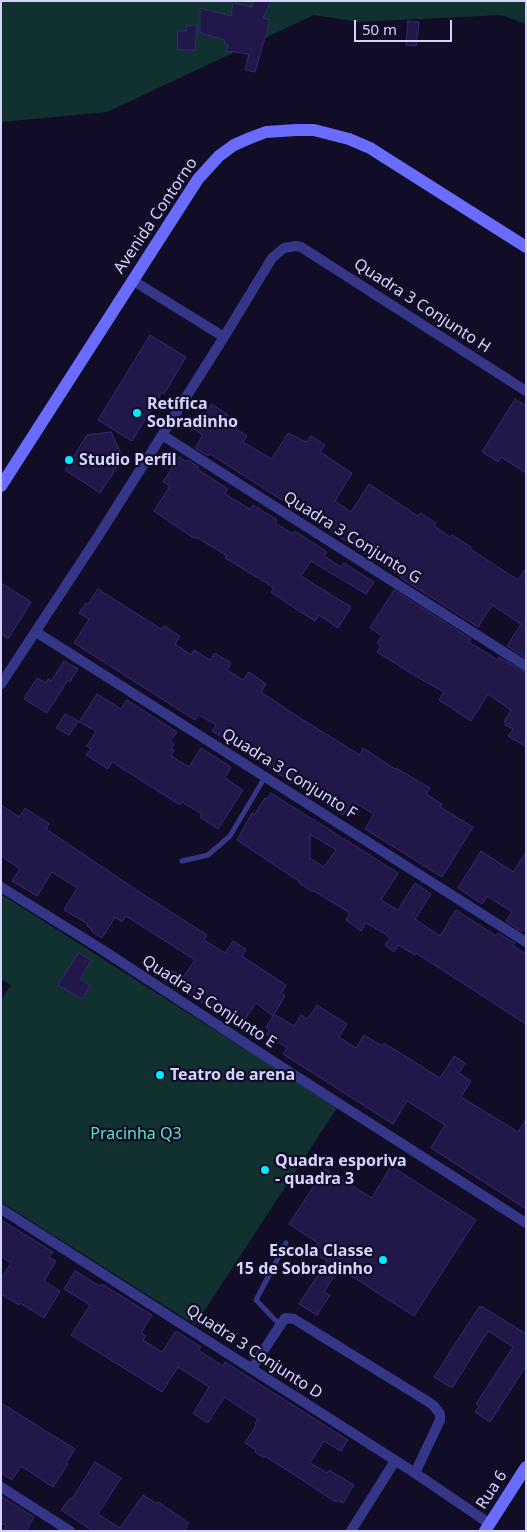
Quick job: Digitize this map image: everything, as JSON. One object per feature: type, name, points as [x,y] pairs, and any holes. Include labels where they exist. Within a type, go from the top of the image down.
[{"type":"main road","name":"Avenida Contorno","points":[[1,486],[198,179],[219,156],[234,145],[266,132],[314,130],[334,134],[370,148],[524,243]]},
{"type":"main road","name":"Rua 6","points":[[488,1527],[526,1468]]},
{"type":"street","name":"Quadra 3 Conjunto H","points":[[224,337],[272,258],[284,248],[296,246],[301,247],[526,391]]},
{"type":"street","points":[[1,684],[224,337],[132,280]]},
{"type":"street","name":"Quadra 3 Conjunto G","points":[[162,435],[526,666]]},
{"type":"street","name":"Quadra 3 Conjunto F","points":[[36,632],[526,942]]},
{"type":"street","name":"Quadra 3 Conjunto E","points":[[1,887],[101,949],[282,1068],[526,1223]]},
{"type":"street","name":"Quadra 3 Conjunto D","points":[[1,1209],[414,1473],[488,1527]]},
{"type":"street","points":[[252,1368],[285,1318],[294,1319],[434,1406],[440,1414],[440,1420],[414,1473]]},
{"type":"street","points":[[351,1531],[395,1461]]},
{"type":"street","points":[[1,1487],[70,1531]]},
{"type":"lane","points":[[182,862],[208,855],[230,836],[265,777]]},
{"type":"lane","points":[[280,1326],[256,1300],[286,1242]]},
{"type":"green space","points":[[1,1],[526,1],[526,24],[501,15],[359,22],[314,15],[107,112],[1,122]]},
{"type":"green space","name":"Pracinha Q3","points":[[1,894],[337,1108],[195,1325],[1,1202],[1,1000],[11,985],[1,979]]},
{"type":"building","points":[[254,1],[271,1],[263,18],[270,20],[255,72],[245,70],[249,54],[226,51],[228,44],[224,43],[225,40],[200,33],[200,8],[231,16],[233,3],[252,7]]},
{"type":"building","points":[[408,21],[419,22],[416,46],[406,45]]},
{"type":"building","points":[[197,25],[195,50],[178,50],[177,31],[186,31],[187,26]]},
{"type":"building","points":[[150,335],[186,357],[164,394],[162,392],[132,441],[98,420]]},
{"type":"building","points":[[515,399],[526,406],[526,473],[501,457],[498,462],[482,452]]},
{"type":"building","points":[[212,404],[228,415],[222,420],[247,436],[243,442],[272,459],[288,433],[306,442],[311,436],[325,445],[320,452],[352,473],[335,501],[351,512],[369,484],[418,516],[420,513],[436,523],[434,526],[450,537],[452,535],[471,547],[470,549],[518,580],[526,568],[526,658],[507,646],[521,624],[492,605],[478,627],[210,454],[208,456],[195,448],[203,435],[195,430]]},
{"type":"building","points":[[111,432],[123,458],[100,493],[65,470],[87,435]]},
{"type":"building","points":[[179,457],[199,467],[197,469],[228,489],[225,494],[250,509],[253,505],[277,520],[275,523],[293,534],[295,531],[327,552],[324,556],[341,567],[344,563],[374,582],[366,594],[311,561],[301,576],[351,607],[338,628],[319,615],[315,621],[271,592],[274,589],[265,582],[225,558],[227,556],[196,537],[195,539],[154,511],[170,486],[163,482]]},
{"type":"building","points":[[1,583],[31,602],[8,639],[1,634]]},
{"type":"building","points":[[98,589],[161,629],[164,626],[180,636],[175,644],[191,655],[194,650],[210,660],[215,653],[231,663],[227,670],[243,680],[249,672],[266,684],[261,692],[303,720],[360,755],[363,748],[395,769],[430,788],[426,794],[442,804],[440,807],[473,827],[442,877],[365,829],[374,814],[352,801],[343,815],[212,731],[216,725],[199,715],[195,720],[74,643],[89,619],[79,613]]},
{"type":"building","points":[[394,590],[471,639],[469,642],[498,660],[499,657],[526,673],[526,747],[508,736],[513,729],[505,725],[506,723],[504,722],[511,710],[488,694],[471,721],[439,700],[444,692],[377,652],[381,645],[377,643],[382,636],[370,628]]},
{"type":"building","points":[[64,661],[78,669],[70,682],[68,680],[47,713],[24,699],[37,678],[46,683],[48,679],[51,681]]},
{"type":"building","points":[[97,694],[121,709],[127,700],[177,732],[170,741],[174,744],[171,749],[174,750],[171,756],[189,767],[201,748],[231,767],[225,778],[243,790],[218,829],[200,817],[202,814],[182,802],[180,805],[112,762],[108,769],[86,755],[91,749],[87,746],[96,731],[79,722]]},
{"type":"building","points":[[65,714],[78,721],[69,735],[56,728]]},
{"type":"building","points":[[271,793],[398,873],[381,900],[398,910],[415,883],[431,894],[415,919],[440,936],[456,910],[496,936],[498,933],[515,943],[513,946],[526,954],[526,1024],[416,953],[415,955],[398,945],[394,952],[385,945],[390,938],[366,923],[361,931],[346,920],[350,913],[299,883],[237,840],[252,813],[254,815],[265,798],[267,799]],"holes":[[[310,834],[336,850],[324,867],[310,858]]]},
{"type":"building","points":[[1,805],[19,817],[25,808],[49,824],[46,829],[207,935],[204,940],[225,953],[233,941],[246,949],[242,956],[286,985],[281,993],[285,996],[273,1016],[256,1003],[240,1026],[165,979],[171,970],[183,977],[195,960],[126,916],[122,922],[115,917],[102,938],[91,931],[92,929],[87,926],[88,924],[64,910],[77,888],[52,872],[37,896],[12,881],[20,869],[1,856]]},
{"type":"building","points":[[481,851],[513,872],[526,852],[526,926],[522,932],[506,921],[512,912],[487,896],[482,904],[458,888]]},
{"type":"building","points":[[79,952],[91,961],[80,979],[90,986],[82,999],[58,985]]},
{"type":"building","points":[[317,1005],[347,1024],[339,1037],[356,1048],[364,1035],[382,1046],[384,1043],[440,1078],[454,1056],[465,1063],[459,1073],[471,1081],[461,1097],[518,1132],[526,1119],[526,1209],[431,1148],[445,1125],[407,1101],[393,1124],[283,1054],[287,1048],[267,1035],[269,1029],[266,1027],[274,1014],[294,1026],[301,1015],[308,1019]]},
{"type":"building","points":[[391,1166],[476,1220],[414,1316],[339,1268],[324,1292],[330,1295],[317,1315],[299,1304],[327,1261],[312,1252],[318,1243],[289,1224],[325,1169],[372,1198]]},
{"type":"building","points":[[1,1220],[53,1252],[49,1257],[56,1261],[44,1281],[60,1291],[44,1318],[1,1294],[1,1279],[11,1263],[1,1256]]},
{"type":"building","points":[[75,1271],[100,1286],[102,1284],[152,1315],[141,1333],[146,1336],[143,1340],[162,1352],[176,1331],[201,1347],[198,1350],[223,1366],[225,1362],[348,1440],[341,1451],[324,1441],[310,1463],[327,1473],[329,1470],[354,1485],[343,1503],[338,1500],[336,1502],[265,1456],[264,1458],[255,1452],[256,1450],[245,1443],[258,1419],[224,1397],[208,1423],[194,1414],[209,1387],[178,1367],[162,1392],[71,1335],[90,1305],[64,1289]]},
{"type":"building","points":[[479,1307],[483,1307],[526,1334],[526,1366],[490,1422],[475,1412],[479,1406],[476,1404],[513,1347],[488,1331],[452,1388],[434,1377]]},
{"type":"building","points":[[1,1403],[75,1449],[53,1487],[21,1466],[12,1480],[1,1473]]},
{"type":"building","points":[[95,1462],[121,1478],[98,1514],[120,1528],[143,1495],[157,1504],[158,1502],[189,1523],[184,1531],[93,1531],[61,1510],[70,1498],[72,1499]]},
{"type":"building","points":[[1,1496],[34,1517],[26,1531],[2,1531],[6,1526],[1,1523]]},
{"type":"place","name":"Retífica Sobradinho","points":[[137,413]]},
{"type":"place","name":"Studio Perfil","points":[[69,460]]},
{"type":"place","name":"Teatro de arena","points":[[160,1075]]},
{"type":"place","name":"Quadra esporiva - quadra 3","points":[[265,1170]]},
{"type":"place","name":"Escola Classe 15 de Sobradinho","points":[[383,1260]]}]
